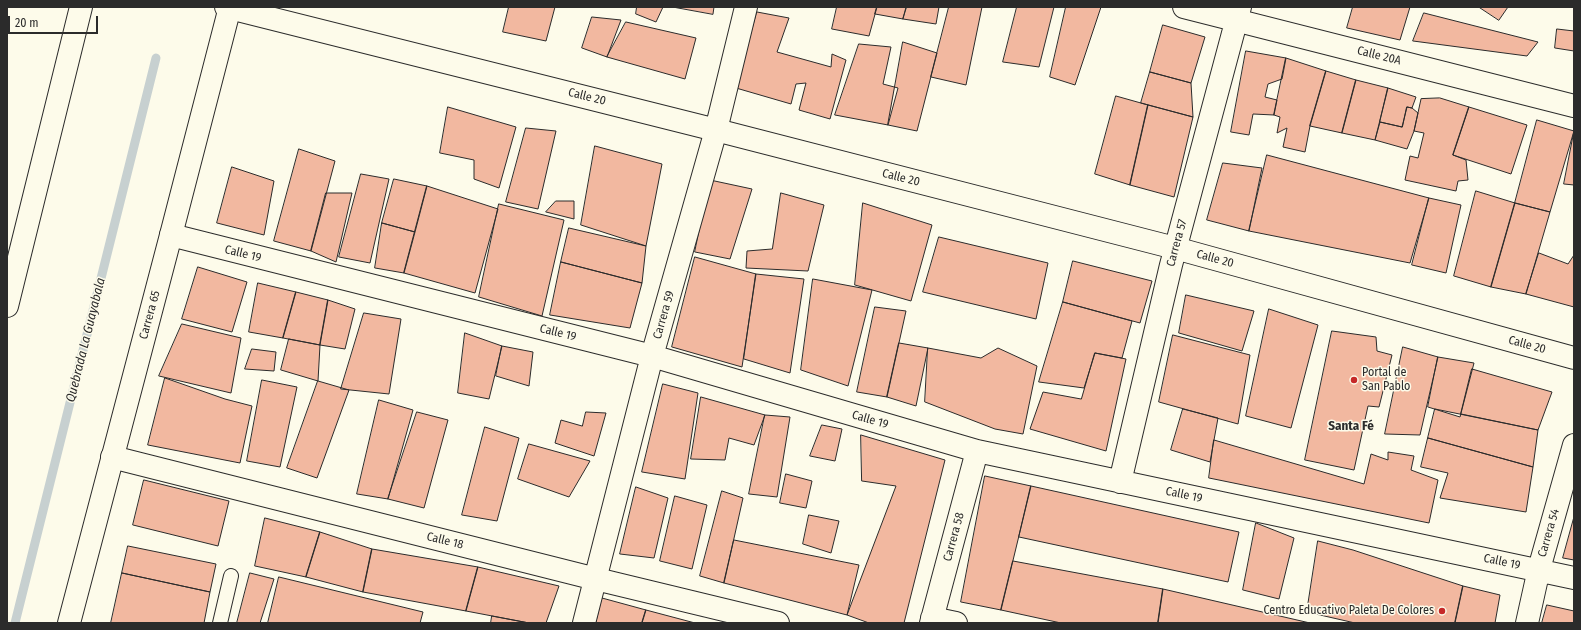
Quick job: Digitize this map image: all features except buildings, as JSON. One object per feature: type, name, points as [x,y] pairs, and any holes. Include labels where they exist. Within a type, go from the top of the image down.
[{"type":"street","points":[[7,306],[81,7]]},
{"type":"street","name":"Calle 20","points":[[228,7],[1175,248],[1574,358]]},
{"type":"street","name":"Carrera 65","points":[[69,623],[171,235],[228,7]]},
{"type":"street","name":"Carrera 59","points":[[584,623],[652,356],[716,130],[746,7]]},
{"type":"street","name":"Calle 20A","points":[[1184,7],[1238,14],[1574,106]]},
{"type":"street","name":"Carrera 57","points":[[1120,482],[1175,248],[1238,14]]},
{"type":"street","name":"Calle 19","points":[[171,235],[652,356],[977,451],[1539,569],[1574,578]]},
{"type":"street","name":"Carrera 54","points":[[1527,623],[1539,569],[1574,445]]},
{"type":"street","name":"Carrera 58","points":[[932,620],[977,451]]},
{"type":"street","name":"Calle 18","points":[[112,457],[596,579],[778,623]]},
{"type":"street","points":[[932,620],[956,623]]},
{"type":"lane","points":[[220,623],[231,576]]},
{"type":"waterway","name":"Quebrada La Guayabala","points":[[15,623],[156,58]]},
{"type":"place","name":"Portal de San Pablo","points":[[1354,380]]},
{"type":"place","name":"Centro Educativo Paleta De Colores","points":[[1442,611]]},
{"type":"district","name":"Santa Fé","points":[[1351,426]]}]
